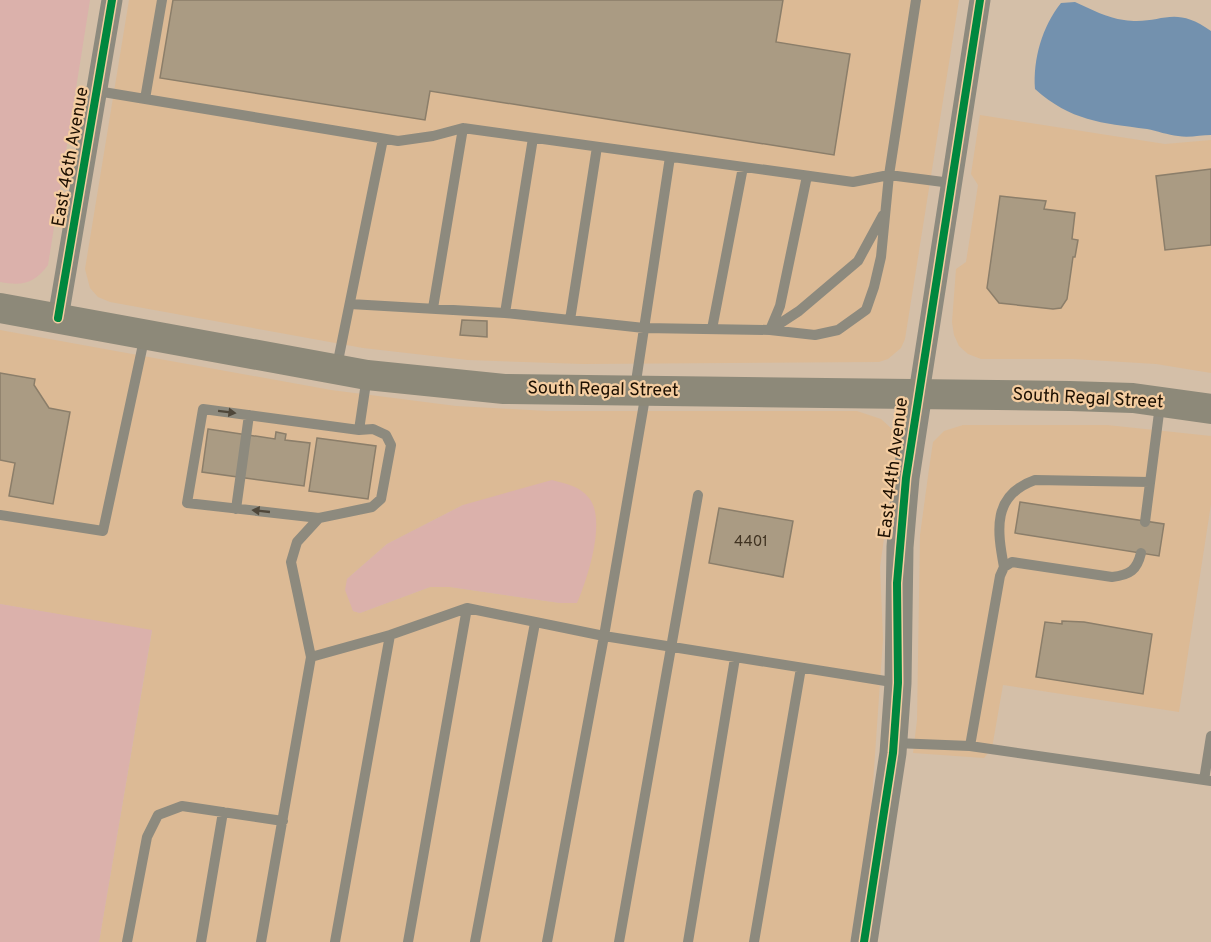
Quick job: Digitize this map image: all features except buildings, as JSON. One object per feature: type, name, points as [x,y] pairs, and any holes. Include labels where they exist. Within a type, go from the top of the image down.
[{"type":"main road","name":"South Regal Street","points":[[0,308],[367,375],[504,389],[919,393],[1133,398],[1211,409]]},
{"type":"street","name":"East 46th Avenue","points":[[58,318],[112,0]]},
{"type":"street","name":"East 44th Avenue","points":[[864,942],[894,743],[898,683],[897,583],[901,525],[919,393],[980,0]]},
{"type":"lane","points":[[145,99],[162,0]]},
{"type":"lane","points":[[350,304],[506,313],[644,328],[770,330],[815,335],[838,330],[866,310],[881,257],[889,175],[916,0]]},
{"type":"lane","points":[[97,91],[398,141],[463,128],[853,182],[889,175],[951,183]]},
{"type":"lane","points":[[433,308],[463,128]]},
{"type":"lane","points":[[506,313],[533,138]]},
{"type":"lane","points":[[336,370],[383,139]]},
{"type":"lane","points":[[570,320],[597,147]]},
{"type":"lane","points":[[547,942],[604,636],[640,391],[644,328],[670,157]]},
{"type":"lane","points":[[712,329],[743,167]]},
{"type":"lane","points":[[770,330],[780,306],[807,176]]},
{"type":"lane","points":[[770,330],[799,311],[858,261],[886,209]]},
{"type":"lane","points":[[0,515],[103,531],[145,335]]},
{"type":"lane","points":[[359,430],[367,375]]},
{"type":"lane","points":[[1145,522],[1160,402]]},
{"type":"lane","points":[[202,409],[249,415],[359,430],[373,429],[386,435],[391,445],[381,499],[372,507],[319,518],[187,503],[202,409]]},
{"type":"lane","points":[[236,509],[249,415]]},
{"type":"lane","points":[[970,746],[1000,576],[1004,567],[999,522],[1003,507],[1013,492],[1022,485],[1035,480],[1150,482]]},
{"type":"lane","points":[[619,942],[698,495]]},
{"type":"lane","points":[[261,942],[311,657],[291,562],[297,542],[319,518]]},
{"type":"lane","points":[[1004,567],[1012,562],[1113,577],[1128,575],[1135,569],[1141,553]]},
{"type":"lane","points":[[311,657],[390,635],[467,608],[670,648],[898,683]]},
{"type":"lane","points":[[408,942],[467,608]]},
{"type":"lane","points":[[475,942],[535,623]]},
{"type":"lane","points":[[336,942],[390,635]]},
{"type":"lane","points":[[688,942],[735,658]]},
{"type":"lane","points":[[754,942],[801,668]]},
{"type":"lane","points":[[894,743],[970,746],[1208,780],[1211,740]]},
{"type":"lane","points":[[127,942],[147,837],[158,815],[182,806],[283,821]]},
{"type":"lane","points":[[201,942],[223,812]]},
{"type":"shaded area","points":[[0,0],[90,0],[48,265],[32,280],[15,284],[0,282]]},
{"type":"shaded area","points":[[129,0],[959,0],[905,339],[901,348],[888,359],[879,362],[583,364],[468,360],[363,348],[110,302],[98,297],[90,288],[85,269]]},
{"type":"shaded area","points":[[980,115],[1165,144],[1211,140],[1211,373],[1156,364],[1073,359],[981,359],[968,354],[959,346],[952,322],[956,269],[966,262],[978,185],[971,174]]},
{"type":"shaded area","points":[[0,330],[331,390],[456,406],[547,411],[857,411],[881,419],[892,429],[896,440],[895,460],[880,567],[883,639],[870,827],[850,942],[99,942],[152,631],[0,604]],"holes":[[[463,505],[577,603],[560,603],[450,587],[430,587],[360,613],[353,611],[347,579],[387,544]]]},
{"type":"shaded area","points":[[963,425],[1107,425],[1211,436],[1211,504],[1179,712],[1003,685],[992,748],[984,758],[913,753],[917,720],[920,535],[933,442],[944,431]]},
{"type":"shaded area","points":[[552,480],[581,491],[589,498],[594,508],[596,535],[594,550],[577,603],[560,603],[450,587],[430,587],[360,613],[353,611],[345,590],[347,579],[387,544],[463,505]]},
{"type":"shaded area","points":[[0,604],[152,630],[99,942],[0,942]]},
{"type":"water","points":[[1075,2],[1118,19],[1137,21],[1167,17],[1186,18],[1211,31],[1211,135],[1191,137],[1170,135],[1087,119],[1061,108],[1035,89],[1037,55],[1049,22],[1061,3]]},
{"type":"cycle path","points":[[58,318],[112,0]]},
{"type":"cycle path","points":[[864,942],[893,753],[898,683],[897,583],[906,478],[980,0]]}]
